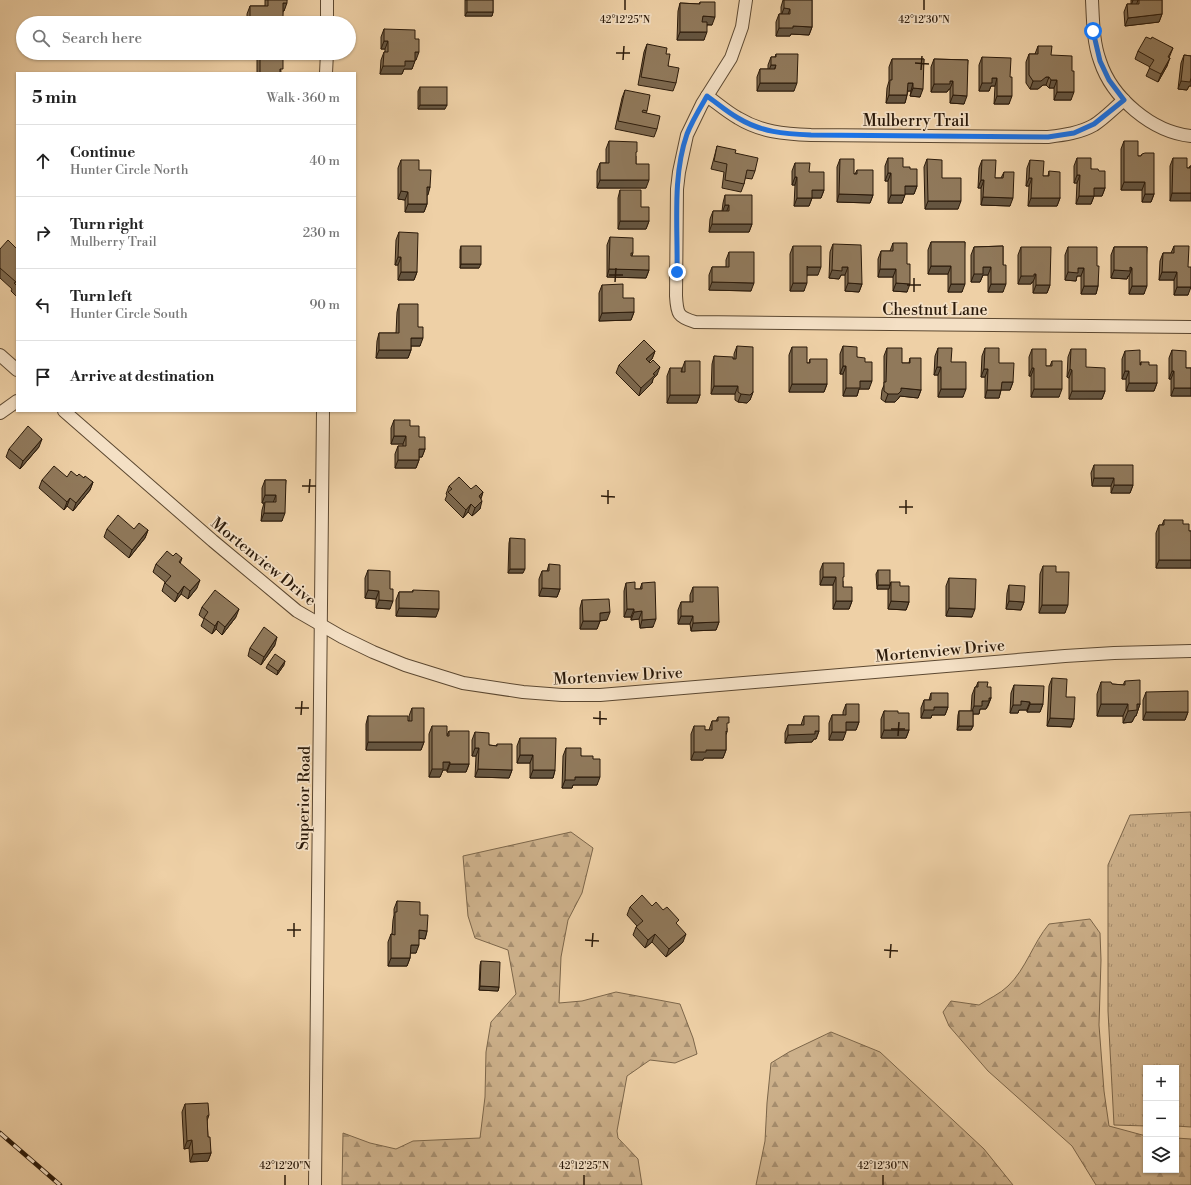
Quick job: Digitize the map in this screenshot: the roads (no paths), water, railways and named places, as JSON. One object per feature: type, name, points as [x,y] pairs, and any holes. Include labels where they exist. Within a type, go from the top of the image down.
[{"type":"street","points":[[327,0],[327,16]]},
{"type":"street","points":[[707,96],[722,73],[733,52],[742,27],[746,0]]},
{"type":"street","points":[[1092,0],[1093,31],[1100,61],[1109,80],[1124,100],[1148,120],[1162,128],[1191,136]]},
{"type":"street","points":[[326,72],[327,60]]},
{"type":"street","name":"Mulberry Trail","points":[[707,96],[738,118],[760,128],[776,133],[811,135],[1059,136],[1074,133],[1094,124],[1124,100]]},
{"type":"street","name":"Chestnut Lane","points":[[707,96],[687,135],[679,172],[677,189],[676,296],[677,310],[680,316],[695,322],[1191,327]]},
{"type":"street","points":[[0,355],[16,369]]},
{"type":"street","points":[[0,413],[16,402]]},
{"type":"street","name":"Mortenview Drive","points":[[65,412],[213,541],[297,611],[373,652],[405,665],[463,683],[497,689],[562,696],[638,692],[1065,656],[1191,651]]},
{"type":"street","name":"Superior Road","points":[[315,1185],[323,412]]},
{"type":"railway","points":[[0,1133],[60,1185]]}]
